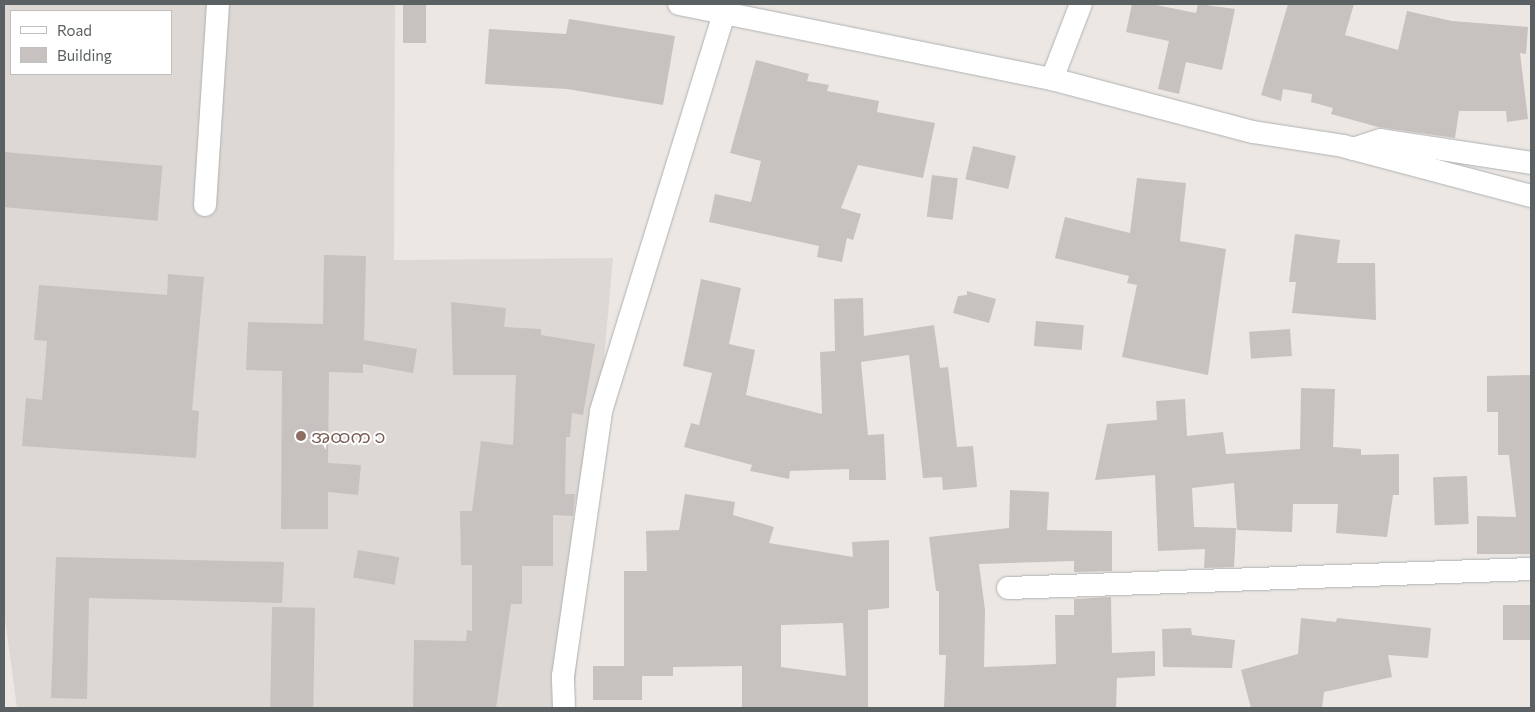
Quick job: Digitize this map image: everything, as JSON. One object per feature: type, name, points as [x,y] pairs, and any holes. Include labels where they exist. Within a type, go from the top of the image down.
[{"type":"street","points":[[205,204],[218,4]]},
{"type":"street","points":[[679,4],[726,8],[1052,79],[1252,132],[1353,149],[1531,196]]},
{"type":"street","points":[[1052,79],[1081,4]]},
{"type":"street","points":[[564,708],[563,676],[601,412],[726,8]]},
{"type":"street","points":[[1353,149],[1381,140],[1531,162]]},
{"type":"street","points":[[1008,588],[1531,569]]},
{"type":"shaded area","name":"အထက ၁","points":[[4,4],[395,4],[394,260],[613,258],[573,708],[17,708],[4,612]]},
{"type":"building","points":[[403,4],[426,4],[426,43],[403,43]]},
{"type":"building","points":[[1132,4],[1151,4],[1196,13],[1198,4],[1235,9],[1222,70],[1186,62],[1179,94],[1158,89],[1169,41],[1126,32]]},
{"type":"building","points":[[1288,4],[1354,4],[1345,35],[1398,50],[1407,11],[1452,21],[1528,27],[1526,54],[1520,53],[1528,119],[1507,122],[1506,111],[1459,111],[1455,138],[1378,127],[1331,114],[1333,108],[1311,102],[1312,94],[1283,89],[1281,101],[1261,95]]},
{"type":"building","points":[[569,19],[675,36],[663,105],[567,89],[485,84],[489,29],[566,34]]},
{"type":"building","points":[[756,60],[809,74],[807,81],[829,85],[827,91],[879,101],[877,112],[935,123],[923,178],[858,165],[841,208],[861,214],[853,240],[847,238],[842,262],[817,257],[819,246],[709,222],[715,194],[751,202],[761,161],[730,153]]},
{"type":"building","points":[[973,146],[1016,156],[1008,189],[965,179]]},
{"type":"building","points":[[4,152],[162,166],[158,221],[4,207]]},
{"type":"building","points":[[932,175],[958,178],[953,220],[927,217]]},
{"type":"building","points":[[1137,178],[1186,183],[1180,241],[1226,249],[1208,375],[1122,357],[1137,285],[1127,283],[1129,276],[1055,258],[1065,217],[1130,233]]},
{"type":"building","points":[[1295,234],[1340,240],[1337,263],[1375,263],[1376,320],[1292,313],[1296,282],[1289,282]]},
{"type":"building","points":[[324,255],[366,256],[364,340],[417,349],[413,373],[363,364],[363,373],[329,372],[328,463],[361,465],[358,495],[328,492],[328,529],[281,529],[282,371],[246,370],[248,322],[323,324]]},
{"type":"building","points":[[168,274],[204,277],[192,410],[199,411],[196,458],[22,446],[26,398],[42,400],[47,341],[34,340],[39,285],[167,295]]},
{"type":"building","points":[[701,279],[741,288],[729,344],[755,350],[746,395],[822,414],[820,352],[835,351],[834,299],[863,298],[864,336],[934,325],[940,368],[948,367],[957,447],[973,446],[977,487],[943,490],[942,477],[923,478],[909,355],[861,362],[868,435],[884,434],[886,480],[849,480],[849,469],[790,471],[789,479],[750,471],[752,465],[684,447],[691,423],[699,425],[712,373],[683,366]]},
{"type":"building","points":[[967,291],[996,299],[989,323],[953,313],[958,296],[967,295]]},
{"type":"building","points":[[451,302],[506,308],[504,327],[541,329],[541,335],[595,344],[583,415],[572,413],[570,437],[566,437],[565,494],[575,494],[573,516],[553,515],[553,566],[522,566],[522,604],[511,604],[496,708],[413,708],[414,640],[466,641],[467,630],[472,631],[472,565],[461,565],[460,511],[472,511],[481,441],[513,445],[516,375],[453,375]]},
{"type":"building","points":[[1036,321],[1084,325],[1082,350],[1034,346]]},
{"type":"building","points":[[1290,329],[1292,356],[1251,359],[1249,332]]},
{"type":"building","points":[[1531,375],[1531,554],[1477,554],[1477,516],[1516,517],[1509,455],[1498,455],[1498,412],[1487,412],[1487,376]]},
{"type":"building","points":[[1301,388],[1335,389],[1333,447],[1361,449],[1361,455],[1399,454],[1399,495],[1393,495],[1387,537],[1336,533],[1338,504],[1293,504],[1292,532],[1237,530],[1234,483],[1192,488],[1194,527],[1236,528],[1234,567],[1204,568],[1205,549],[1158,551],[1155,475],[1095,480],[1107,424],[1157,420],[1156,401],[1185,399],[1187,436],[1223,432],[1226,454],[1300,449]]},
{"type":"building","points":[[1467,476],[1469,524],[1435,525],[1433,477]]},
{"type":"building","points":[[1010,490],[1049,492],[1047,530],[1112,531],[1112,571],[1074,572],[1074,561],[979,564],[985,610],[984,667],[1056,664],[1055,615],[1074,615],[1074,599],[1111,597],[1112,653],[1155,651],[1155,676],[1117,678],[1116,708],[944,708],[946,655],[939,655],[939,591],[936,591],[929,537],[1009,528]]},
{"type":"building","points":[[685,494],[735,502],[733,515],[774,527],[769,543],[853,557],[852,542],[889,540],[889,608],[868,610],[868,708],[742,708],[742,666],[673,667],[673,676],[642,676],[642,700],[593,700],[593,666],[624,666],[624,571],[647,571],[646,531],[679,530]],"holes":[[[843,623],[846,676],[781,667],[781,625]]]},
{"type":"building","points":[[358,550],[399,557],[394,585],[353,578]]},
{"type":"building","points":[[56,557],[284,562],[282,603],[89,598],[87,699],[51,698]]},
{"type":"building","points":[[1503,605],[1531,605],[1531,640],[1503,640]]},
{"type":"building","points":[[272,607],[315,608],[313,708],[270,708]]},
{"type":"building","points":[[1301,618],[1336,622],[1337,618],[1431,628],[1428,658],[1388,655],[1392,677],[1324,692],[1322,708],[1251,708],[1241,670],[1298,654]]},
{"type":"building","points":[[1191,628],[1192,635],[1235,640],[1232,668],[1163,667],[1162,629]]},
{"type":"place","name":"အထက ၁","points":[[301,436]]}]
